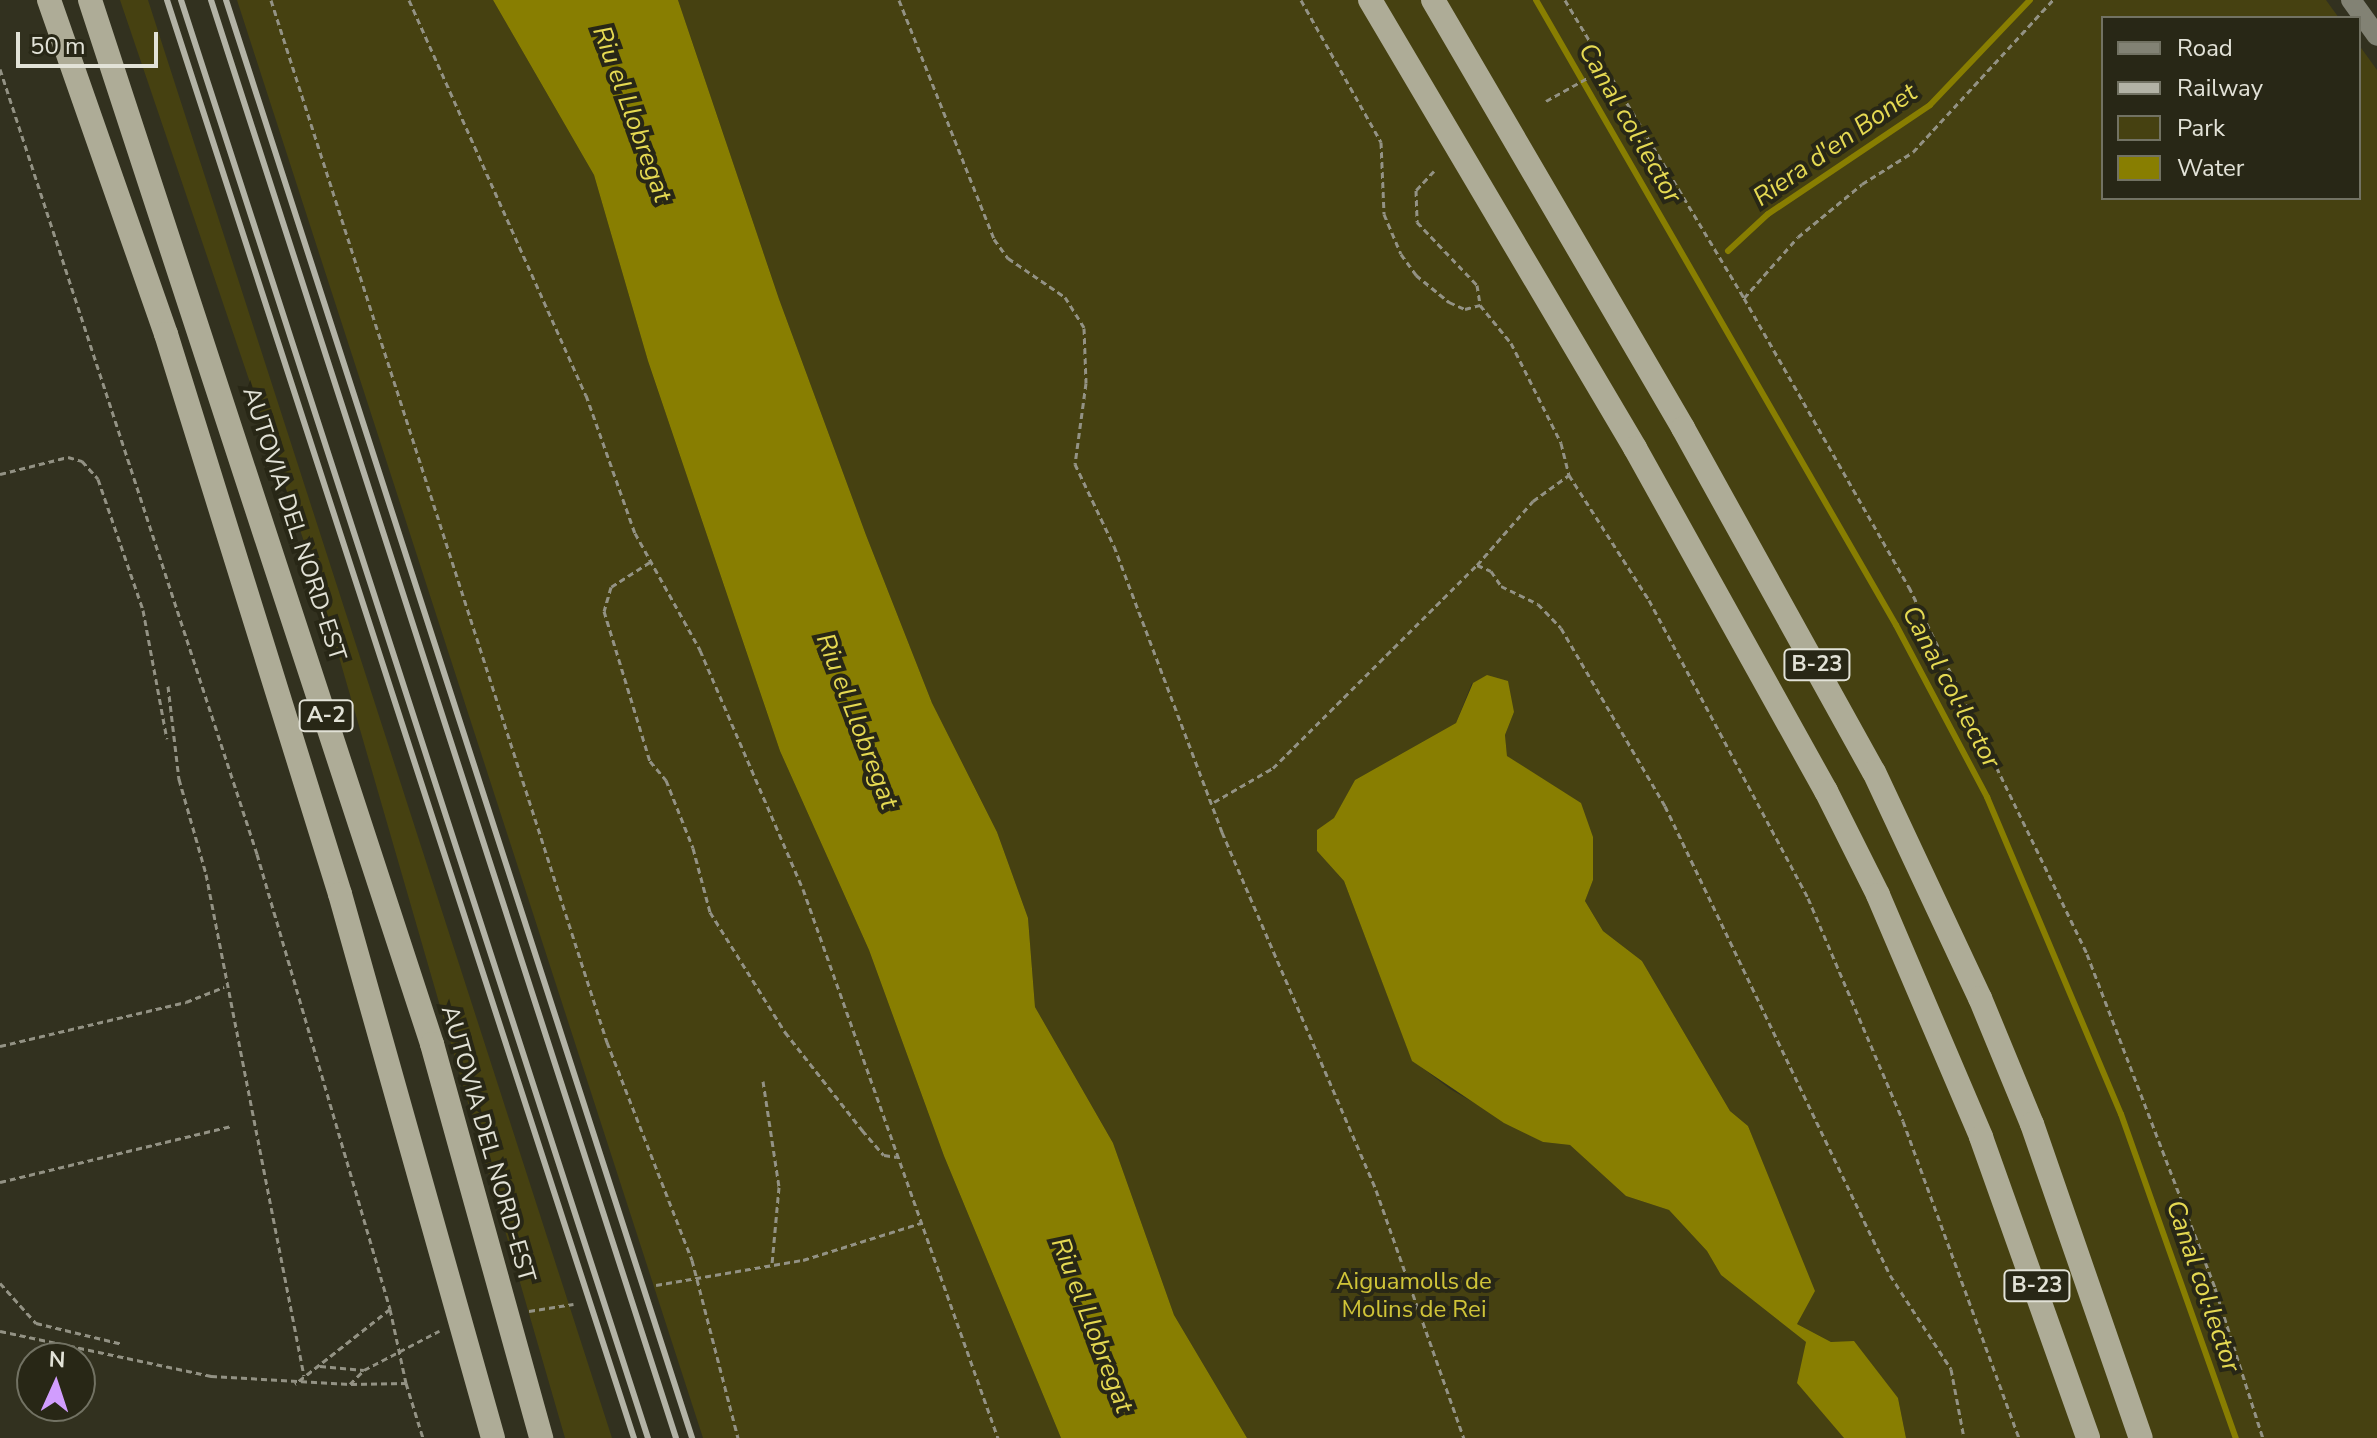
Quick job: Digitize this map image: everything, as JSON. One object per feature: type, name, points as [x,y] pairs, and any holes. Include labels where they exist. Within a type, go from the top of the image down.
[{"type":"highway","name":"A-2","points":[[49,0],[166,334],[340,894],[493,1438]]},
{"type":"highway","name":"AUTOVIA DEL NORD-EST","points":[[90,0],[432,1044],[541,1438]]},
{"type":"highway","name":"B-23","points":[[1370,0],[1651,475],[1826,791],[1878,895],[1981,1137],[2088,1438]]},
{"type":"highway","name":"B-23","points":[[1433,0],[1698,455],[1874,772],[1980,998],[2032,1124],[2141,1438]]},
{"type":"main road","points":[[2351,0],[2377,36]]},
{"type":"path","points":[[271,0],[607,1042],[697,1279],[738,1438]]},
{"type":"path","points":[[409,0],[551,313],[650,562],[700,650],[803,889],[998,1438]]},
{"type":"path","points":[[899,0],[994,239],[1008,258],[1065,297],[1084,328],[1086,383],[1075,464],[1114,546],[1214,802],[1222,832],[1376,1190],[1464,1438]]},
{"type":"path","points":[[1301,0],[1381,142],[1384,214],[1401,254],[1416,275],[1449,302],[1465,309],[1480,305]]},
{"type":"path","points":[[1565,0],[1744,298],[1909,587],[2087,954],[2215,1288],[2263,1438]]},
{"type":"path","points":[[1744,298],[1798,237],[1862,184],[1913,152],[2053,0]]},
{"type":"path","points":[[1546,101],[1607,67]]},
{"type":"path","points":[[0,69],[224,749],[390,1309],[406,1383],[423,1438]]},
{"type":"path","points":[[1434,171],[1416,190],[1417,222],[1477,285],[1480,305],[1511,343],[1561,443],[1569,475],[1649,600],[1808,898],[1903,1121],[2019,1438]]},
{"type":"path","points":[[0,474],[68,457],[82,461],[98,479],[143,610],[167,739]]},
{"type":"path","points":[[1214,802],[1273,768],[1477,565],[1533,501],[1569,475]]},
{"type":"path","points":[[650,562],[611,587],[604,611],[650,761],[666,780],[688,835],[710,912],[785,1032],[841,1105],[884,1155],[899,1157]]},
{"type":"path","points":[[1477,565],[1491,571],[1501,586],[1538,604],[1561,628],[1665,806],[1880,1256],[1912,1316],[1951,1369],[1964,1438]]},
{"type":"path","points":[[168,686],[179,779],[206,874],[224,987],[304,1377]]},
{"type":"path","points":[[0,1046],[186,1002],[224,987]]},
{"type":"path","points":[[763,1081],[779,1187],[772,1264]]},
{"type":"path","points":[[0,1182],[232,1126]]},
{"type":"path","points":[[656,1285],[803,1260],[921,1223]]},
{"type":"path","points":[[0,1283],[36,1323],[123,1344]]},
{"type":"path","points":[[529,1311],[573,1304]]},
{"type":"path","points":[[295,1384],[390,1309]]},
{"type":"path","points":[[0,1331],[211,1376],[295,1384],[406,1383]]},
{"type":"path","points":[[350,1384],[364,1370],[439,1331]]},
{"type":"path","points":[[318,1366],[364,1370]]},
{"type":"green space","points":[[120,0],[148,0],[612,1438],[565,1438],[315,574]]},
{"type":"green space","points":[[237,0],[493,0],[594,175],[648,361],[780,751],[869,950],[944,1156],[1061,1438],[703,1438]]},
{"type":"green space","name":"Aiguamolls de Molins de Rei","points":[[678,0],[2326,0],[2338,16],[2101,16],[2101,200],[2361,200],[2361,48],[2377,70],[2377,1438],[1906,1438],[1898,1398],[1831,1342],[1797,1324],[1767,1175],[1748,1126],[1730,1111],[1642,961],[1603,931],[1585,901],[1593,880],[1507,756],[1505,735],[1514,712],[1472,683],[1456,723],[1355,780],[1317,851],[1344,881],[1412,1060],[1450,1089],[1543,1142],[1570,1145],[1626,1196],[1669,1210],[1707,1251],[1721,1275],[1806,1342],[1805,1367],[1844,1438],[1247,1438],[1174,1315],[1113,1143],[1035,1007],[1028,918],[997,832],[932,703],[779,299]]},
{"type":"water","name":"Riu el Llobregat","points":[[493,0],[678,0],[779,299],[866,535],[932,703],[997,832],[1028,918],[1035,1007],[1113,1143],[1174,1315],[1247,1438],[1061,1438],[944,1156],[869,950],[780,751],[648,361],[594,175]]},
{"type":"water","points":[[1487,675],[1508,681],[1514,712],[1505,735],[1507,756],[1581,803],[1593,837],[1593,880],[1585,901],[1603,931],[1642,961],[1730,1111],[1748,1126],[1815,1291],[1797,1324],[1831,1342],[1854,1341],[1898,1398],[1906,1438],[1844,1438],[1797,1383],[1806,1342],[1721,1275],[1707,1251],[1669,1210],[1626,1196],[1570,1145],[1543,1142],[1504,1123],[1412,1061],[1344,881],[1317,851],[1317,830],[1334,818],[1355,780],[1456,723],[1473,683]]},
{"type":"waterway","name":"Canal col·lector","points":[[1536,0],[1896,625],[1987,797],[2121,1114],[2236,1438]]},
{"type":"waterway","name":"Riera d'en Bonet","points":[[1728,251],[1768,214],[1930,105],[2030,0]]},
{"type":"railway","points":[[167,0],[634,1438]]},
{"type":"railway","points":[[181,0],[648,1438]]},
{"type":"railway","points":[[211,0],[676,1438]]},
{"type":"railway","points":[[226,0],[692,1438]]}]
